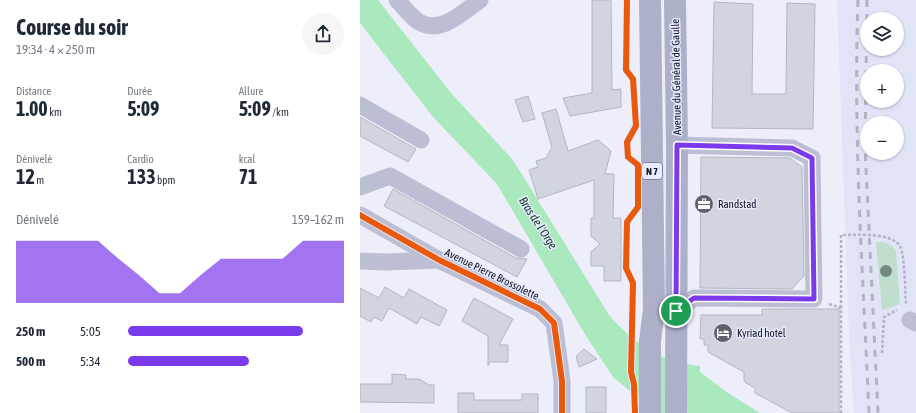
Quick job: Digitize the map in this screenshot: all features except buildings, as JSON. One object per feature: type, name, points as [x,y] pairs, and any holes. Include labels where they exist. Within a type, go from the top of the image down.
[{"type":"main road","name":"N 7","points":[[650,0],[654,309],[650,341],[650,413]]},
{"type":"main road","name":"Avenue du Général de Gaulle","points":[[675,0],[677,145],[676,413]]},
{"type":"street","points":[[397,0],[419,22],[433,26],[449,22],[480,0]]},
{"type":"street","points":[[360,105],[421,140]]},
{"type":"street","points":[[654,309],[676,311],[694,298],[782,304],[814,299],[812,158],[792,148],[677,145]]},
{"type":"street","points":[[360,188],[390,176],[521,249]]},
{"type":"street","name":"Avenue Pierre Brossolette","points":[[360,215],[439,260],[540,309],[554,322],[562,381],[562,413]]},
{"type":"street","points":[[360,261],[387,262],[439,260]]},
{"type":"path","points":[[841,413],[841,235],[881,236],[892,240],[900,246],[907,306],[884,317],[882,353]]},
{"type":"path","points":[[814,299],[841,308]]},
{"type":"shaded area","points":[[837,0],[916,0],[916,413],[854,413],[849,335]]},
{"type":"shaded area","points":[[876,242],[888,244],[896,251],[900,304],[882,310]]},
{"type":"water","name":"Bras de l'Orge","points":[[360,0],[378,0],[451,93],[513,160],[609,315],[618,325],[638,343],[661,356],[673,361],[700,366],[700,372],[728,393],[760,413],[657,413],[613,377],[586,336],[497,184],[433,117],[360,23]]},
{"type":"railway","points":[[858,0],[858,155],[869,413]]},
{"type":"railway","points":[[867,0],[865,148],[878,413]]},
{"type":"cycle path","points":[[627,0],[626,70],[633,79],[636,126],[627,142],[628,157],[638,165],[638,207],[627,222],[626,268],[633,283],[631,372],[634,384],[635,413]]},
{"type":"cycle path","points":[[360,215],[439,260],[540,309],[554,323],[562,381],[562,413]]},
{"type":"place","name":"Randstad","points":[[704,204]]},
{"type":"place","name":"Kyriad hotel","points":[[723,333]]},
{"type":"route","points":[[677,145],[792,148],[812,158],[814,299],[694,298],[676,311],[677,145]]}]
